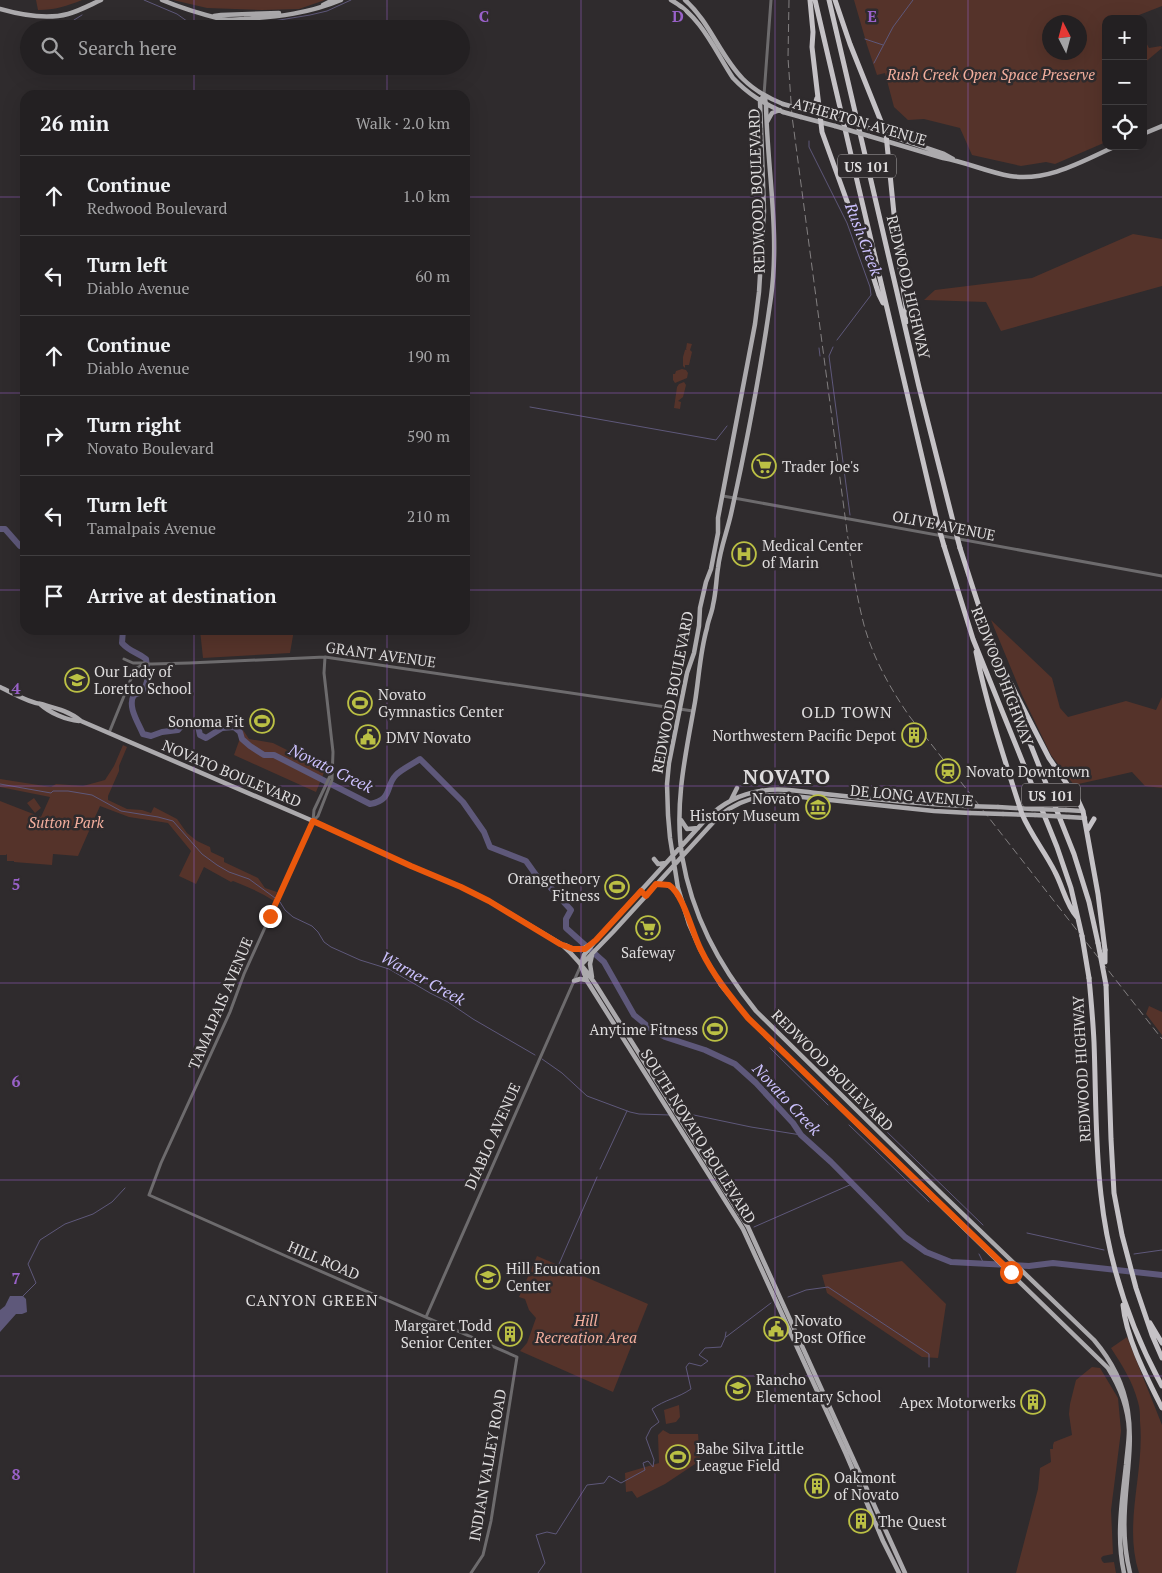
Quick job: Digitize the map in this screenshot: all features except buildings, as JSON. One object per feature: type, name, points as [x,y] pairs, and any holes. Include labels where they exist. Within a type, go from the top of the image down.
[{"type":"highway","points":[[810,0],[813,32],[812,47],[822,132],[852,212],[879,295],[886,308]]},
{"type":"highway","name":"REDWOOD HIGHWAY","points":[[815,0],[938,526],[973,639],[1057,847],[1071,888],[1079,920],[1089,978],[1094,1043],[1098,1167],[1103,1210],[1112,1257],[1123,1297],[1141,1342],[1162,1386]]},
{"type":"highway","name":"REDWOOD HIGHWAY","points":[[829,0],[954,529],[993,650],[1069,838],[1081,874],[1098,943],[1106,985],[1112,1166],[1118,1216],[1136,1288],[1145,1317],[1162,1358]]},
{"type":"highway","points":[[835,0],[888,141],[898,254],[906,307],[906,332]]},
{"type":"highway","points":[[807,111],[815,104],[818,95]]},
{"type":"highway","points":[[973,639],[981,678],[1021,811],[1027,825],[1056,873],[1071,910],[1079,920]]},
{"type":"highway","points":[[993,650],[1004,666],[1049,758],[1078,800],[1083,811],[1100,910],[1106,985]]},
{"type":"highway","points":[[1088,832],[1094,819]]},
{"type":"highway","points":[[1123,1297],[1124,1313],[1134,1345],[1162,1408]]},
{"type":"highway","points":[[1145,1317],[1156,1331],[1162,1344]]},
{"type":"main road","points":[[0,9],[35,16],[55,16],[70,13],[101,0]]},
{"type":"main road","points":[[162,0],[187,10],[222,20],[283,16],[313,10],[341,0]]},
{"type":"main road","points":[[213,16],[222,14],[293,12],[332,0]]},
{"type":"main road","name":"ATHERTON AVENUE","points":[[671,0],[681,5],[696,21],[733,78],[748,93],[782,111],[1011,176],[1035,176],[1060,171],[1107,150]]},
{"type":"main road","name":"ATHERTON AVENUE","points":[[685,0],[703,20],[738,74],[764,96],[783,104],[886,134],[944,154],[954,160]]},
{"type":"main road","name":"REDWOOD BOULEVARD","points":[[764,96],[760,101],[764,211],[755,324],[718,518],[718,533],[700,608],[698,635],[687,673],[667,777],[672,857],[682,902],[701,951],[721,984],[748,1018],[1108,1368],[1121,1393],[1129,1432],[1119,1532],[1124,1573]]},
{"type":"main road","name":"REDWOOD BOULEVARD","points":[[764,96],[773,218],[774,257],[772,294],[734,498],[717,570],[713,606],[707,627],[682,778],[681,848],[689,888],[711,944],[730,978],[756,1011],[1107,1353],[1122,1376],[1132,1404]]},
{"type":"main road","points":[[766,125],[772,114],[782,111]]},
{"type":"main road","points":[[1147,132],[1162,126]]},
{"type":"main road","name":"NOVATO BOULEVARD","points":[[0,687],[40,704],[62,710],[75,716],[81,722],[313,821],[461,887],[489,901],[560,944],[581,965]]},
{"type":"main road","points":[[731,800],[737,788]]},
{"type":"main road","name":"DE LONG AVENUE","points":[[674,865],[719,816],[743,798],[760,791],[783,790],[934,805],[998,808],[1035,815],[1085,818]]},
{"type":"main road","name":"DE LONG AVENUE","points":[[672,857],[713,812],[731,800],[767,795],[970,813],[1003,814],[1032,809],[1083,811]]},
{"type":"main road","points":[[916,809],[923,807],[933,808],[934,805]]},
{"type":"main road","points":[[680,816],[682,823],[687,829],[699,828]]},
{"type":"main road","name":"DIABLO AVENUE","points":[[581,965],[614,920],[672,857]]},
{"type":"main road","points":[[654,859],[659,865],[668,862]]},
{"type":"main road","name":"DIABLO AVENUE","points":[[595,944],[613,932],[674,865]]},
{"type":"main road","points":[[656,884],[670,886],[682,902]]},
{"type":"main road","points":[[641,891],[646,896]]},
{"type":"main road","points":[[613,932],[614,920]]},
{"type":"main road","points":[[690,924],[701,921]]},
{"type":"main road","points":[[560,944],[589,953],[591,971],[596,985]]},
{"type":"main road","name":"SOUTH NOVATO BOULEVARD","points":[[581,965],[587,981],[748,1227],[905,1573]]},
{"type":"main road","name":"SOUTH NOVATO BOULEVARD","points":[[581,965],[596,985],[671,1109]]},
{"type":"main road","points":[[574,981],[580,979],[587,981]]},
{"type":"main road","name":"SOUTH NOVATO BOULEVARD","points":[[676,1116],[743,1229],[899,1573]]},
{"type":"main road","points":[[1054,1315],[1060,1308]]},
{"type":"main road","name":"REDWOOD BOULEVARD","points":[[1130,1573],[1123,1554],[1135,1447]]},
{"type":"main road","points":[[1122,1498],[1129,1498]]},
{"type":"main road","points":[[1122,1508],[1127,1508]]},
{"type":"street","name":"REDWOOD BOULEVARD","points":[[764,96],[771,0]]},
{"type":"street","name":"OLIVE AVENUE","points":[[722,496],[1162,576]]},
{"type":"street","name":"GRANT AVENUE","points":[[124,659],[133,663],[152,664],[325,657],[693,711]]},
{"type":"street","points":[[313,821],[318,816],[328,791],[331,774],[333,744],[324,673],[325,657]]},
{"type":"street","points":[[109,734],[135,669],[145,664]]},
{"type":"street","points":[[313,821],[314,810],[330,780]]},
{"type":"street","name":"TAMALPAIS AVENUE","points":[[149,1195],[230,1012],[244,974],[313,821]]},
{"type":"street","name":"DIABLO AVENUE","points":[[426,1317],[581,965]]},
{"type":"street","name":"HILL ROAD","points":[[149,1195],[517,1357]]},
{"type":"street","name":"INDIAN VALLEY ROAD","points":[[471,1573],[483,1555],[491,1521],[517,1357]]},
{"type":"green space","points":[[36,0],[82,0],[61,7],[38,10]]},
{"type":"green space","points":[[173,0],[325,0],[299,9],[262,10],[207,8]]},
{"type":"green space","name":"Rush Creek Open Space Preserve","points":[[854,0],[1162,0],[1162,6],[1139,15],[1102,15],[1102,144],[1055,164],[1046,162],[1021,166],[972,155],[960,128],[924,119],[908,120],[894,107],[885,73],[877,75]]},
{"type":"green space","points":[[1147,44],[1149,48],[1161,46],[1162,48],[1147,61]]},
{"type":"green space","points":[[1133,234],[1162,239],[1162,286],[1001,331],[986,302],[924,300],[935,290],[1032,278]]},
{"type":"green space","points":[[687,343],[692,344],[690,350],[692,352],[689,365],[685,365],[685,368],[683,366],[683,357],[687,349]]},
{"type":"green space","points":[[682,369],[688,373],[687,378],[675,383],[673,374]]},
{"type":"green space","points":[[684,382],[686,385],[683,397],[678,401],[681,402],[680,409],[674,408],[677,387]]},
{"type":"green space","points":[[991,620],[1052,678],[1060,708],[1068,717],[1126,701],[1156,710],[1162,697],[1162,788],[1145,786],[1132,772],[1074,785],[1051,755],[1022,695]]},
{"type":"green space","points":[[201,635],[293,635],[290,653],[203,658]]},
{"type":"green space","points":[[243,730],[249,739],[273,743],[299,756],[309,764],[325,770],[316,792],[234,755]]},
{"type":"green space","name":"Sutton Park","points":[[123,745],[127,747],[108,800],[127,809],[151,813],[154,807],[177,819],[187,833],[197,841],[210,847],[211,852],[224,858],[224,862],[258,878],[265,888],[277,892],[274,901],[254,890],[233,881],[231,882],[204,867],[196,884],[179,876],[191,851],[168,823],[129,817],[100,806],[78,856],[53,854],[52,865],[7,861],[7,854],[0,855],[0,801],[41,817],[50,797],[0,787],[0,779],[51,787],[56,784],[83,786],[105,780],[114,766]]},
{"type":"green space","points":[[34,798],[41,808],[35,813],[27,803]]},
{"type":"green space","points":[[1149,1006],[1162,1012],[1162,1035],[1146,1014]]},
{"type":"green space","name":"Hill Recreation Area","points":[[537,1256],[648,1304],[613,1392],[520,1351],[527,1343],[536,1318],[529,1310],[525,1299],[519,1297]]},
{"type":"green space","points":[[902,1261],[946,1304],[938,1358],[922,1357],[827,1293],[822,1275]]},
{"type":"green space","points":[[1127,1337],[1162,1425],[1162,1573],[1139,1573],[1135,1554],[1133,1535],[1140,1459],[1140,1409],[1130,1381],[1111,1348]]},
{"type":"green space","points":[[1092,1367],[1100,1368],[1118,1398],[1121,1431],[1111,1510],[1113,1554],[1101,1558],[1104,1563],[1114,1562],[1116,1573],[1016,1573],[1038,1489],[1040,1468],[1051,1462],[1050,1449],[1053,1449],[1054,1442],[1072,1435],[1069,1414],[1076,1380]]},
{"type":"green space","points":[[679,1405],[680,1417],[676,1422],[666,1424],[664,1410]]},
{"type":"green space","points":[[663,1430],[670,1434],[698,1434],[701,1460],[665,1484],[637,1498],[632,1491],[626,1492],[625,1473],[659,1463],[658,1435]]},
{"type":"shaded area","points":[[10,1296],[23,1296],[26,1299],[27,1312],[16,1314],[0,1332],[0,1310],[5,1306]]},
{"type":"waterway","points":[[144,0],[177,14],[185,20]]},
{"type":"waterway","points":[[280,20],[327,11],[351,0]]},
{"type":"waterway","name":"Rush Creek","points":[[874,63],[893,27],[913,0]]},
{"type":"waterway","points":[[74,20],[82,15]]},
{"type":"waterway","points":[[865,39],[883,45]]},
{"type":"waterway","name":"Rush Creek","points":[[809,141],[809,147],[847,223],[870,287],[871,295],[837,340]]},
{"type":"waterway","name":"Rush Creek","points":[[833,347],[829,356],[850,515]]},
{"type":"waterway","points":[[819,348],[820,356]]},
{"type":"waterway","points":[[530,407],[716,440],[727,426]]},
{"type":"waterway","name":"Novato Creek","points":[[0,529],[5,529],[20,546]]},
{"type":"waterway","name":"Novato Creek","points":[[123,635],[122,643],[146,659],[148,675],[146,686],[134,695],[132,699],[132,709],[143,734],[151,736],[162,732],[178,730],[184,723],[191,722],[198,726],[200,735],[206,738],[222,728],[234,727],[240,732],[242,739],[264,755],[274,755],[370,804],[382,799],[396,775],[420,759],[463,802],[484,832],[490,847],[526,861],[536,875],[571,910],[566,919],[566,928],[604,962],[634,1015],[651,1029],[665,1037],[705,1050],[735,1064],[756,1083],[793,1123],[801,1135],[831,1162],[905,1237],[926,1252],[951,1262],[1029,1266],[1053,1263],[1162,1275]]},
{"type":"waterway","name":"Warner Creek","points":[[0,784],[51,793],[53,791],[68,791],[92,795],[121,811],[173,821],[202,854],[229,872],[249,879],[275,898]]},
{"type":"waterway","name":"Warner Creek","points":[[280,902],[293,917],[312,926],[324,942],[331,947],[360,960],[389,969],[448,1002],[473,1019],[535,1055]]},
{"type":"waterway","points":[[770,1048],[828,1105]]},
{"type":"waterway","name":"Warner Creek","points":[[542,1059],[562,1073],[587,1096],[630,1112],[670,1115]]},
{"type":"waterway","points":[[853,1099],[983,1225]]},
{"type":"waterway","points":[[600,1169],[627,1111]]},
{"type":"waterway","name":"Warner Creek","points":[[679,1114],[689,1114],[801,1135]]},
{"type":"waterway","points":[[849,1125],[929,1202]]},
{"type":"waterway","points":[[559,1264],[597,1177]]},
{"type":"waterway","points":[[754,1227],[852,1184]]},
{"type":"waterway","points":[[23,1296],[36,1283],[28,1264],[40,1240],[65,1224],[93,1214],[112,1202],[125,1188]]},
{"type":"waterway","points":[[1027,1233],[1104,1250]]},
{"type":"waterway","points":[[1134,1254],[1162,1250]]},
{"type":"waterway","points":[[979,1254],[984,1264]]},
{"type":"waterway","points":[[788,1297],[806,1290],[828,1287],[929,1354],[929,1367]]},
{"type":"waterway","points":[[726,1337],[771,1303]]},
{"type":"waterway","points":[[538,1573],[545,1563],[536,1535],[547,1532],[556,1534],[587,1485],[604,1483],[609,1476],[621,1483],[645,1470],[643,1463],[648,1461],[653,1467],[654,1460],[646,1438],[651,1428],[659,1422],[652,1409],[691,1389],[686,1367],[689,1363],[701,1366],[708,1361],[699,1355],[705,1348],[721,1347],[726,1332]]},
{"type":"railway","points":[[789,0],[788,58],[792,116],[850,554],[860,608],[872,650],[896,696],[910,717],[1162,1039]]},
{"type":"place","name":"Trader Joe's","points":[[764,466]]},
{"type":"place","name":"Medical Center of Marin","points":[[744,554]]},
{"type":"place","name":"Our Lady of Loretto School","points":[[77,680]]},
{"type":"place","name":"Novato Gymnastics Center","points":[[360,703]]},
{"type":"place","name":"Sonoma Fit","points":[[262,721]]},
{"type":"place","name":"Northwestern Pacific Depot","points":[[914,735]]},
{"type":"place","name":"DMV Novato","points":[[368,737]]},
{"type":"place","name":"Novato Downtown","points":[[948,771]]},
{"type":"place","name":"Novato History Museum","points":[[818,807]]},
{"type":"place","name":"Orangetheory Fitness","points":[[617,887]]},
{"type":"place","name":"Safeway","points":[[648,928]]},
{"type":"place","name":"Anytime Fitness","points":[[715,1029]]},
{"type":"place","name":"Hill Ecucation Center","points":[[488,1277]]},
{"type":"place","name":"Novato Post Office","points":[[776,1329]]},
{"type":"place","name":"Margaret Todd Senior Center","points":[[510,1334]]},
{"type":"place","name":"Rancho Elementary School","points":[[738,1388]]},
{"type":"place","name":"Apex Motorwerks","points":[[1033,1402]]},
{"type":"place","name":"Babe Silva Little League Field","points":[[678,1457]]},
{"type":"place","name":"Oakmont of Novato","points":[[817,1486]]},
{"type":"place","name":"The Quest","points":[[861,1521]]},
{"type":"district","name":"OLD TOWN","points":[[847,712]]},
{"type":"district","name":"NOVATO","points":[[787,776]]},
{"type":"district","name":"CANYON GREEN","points":[[312,1300]]},
{"type":"route","points":[[270,916],[313,821],[461,887],[489,901],[560,944],[578,950],[585,949],[596,940],[641,891],[646,896],[656,884],[672,886],[682,902],[701,951],[721,984],[748,1018],[1011,1272]]}]
